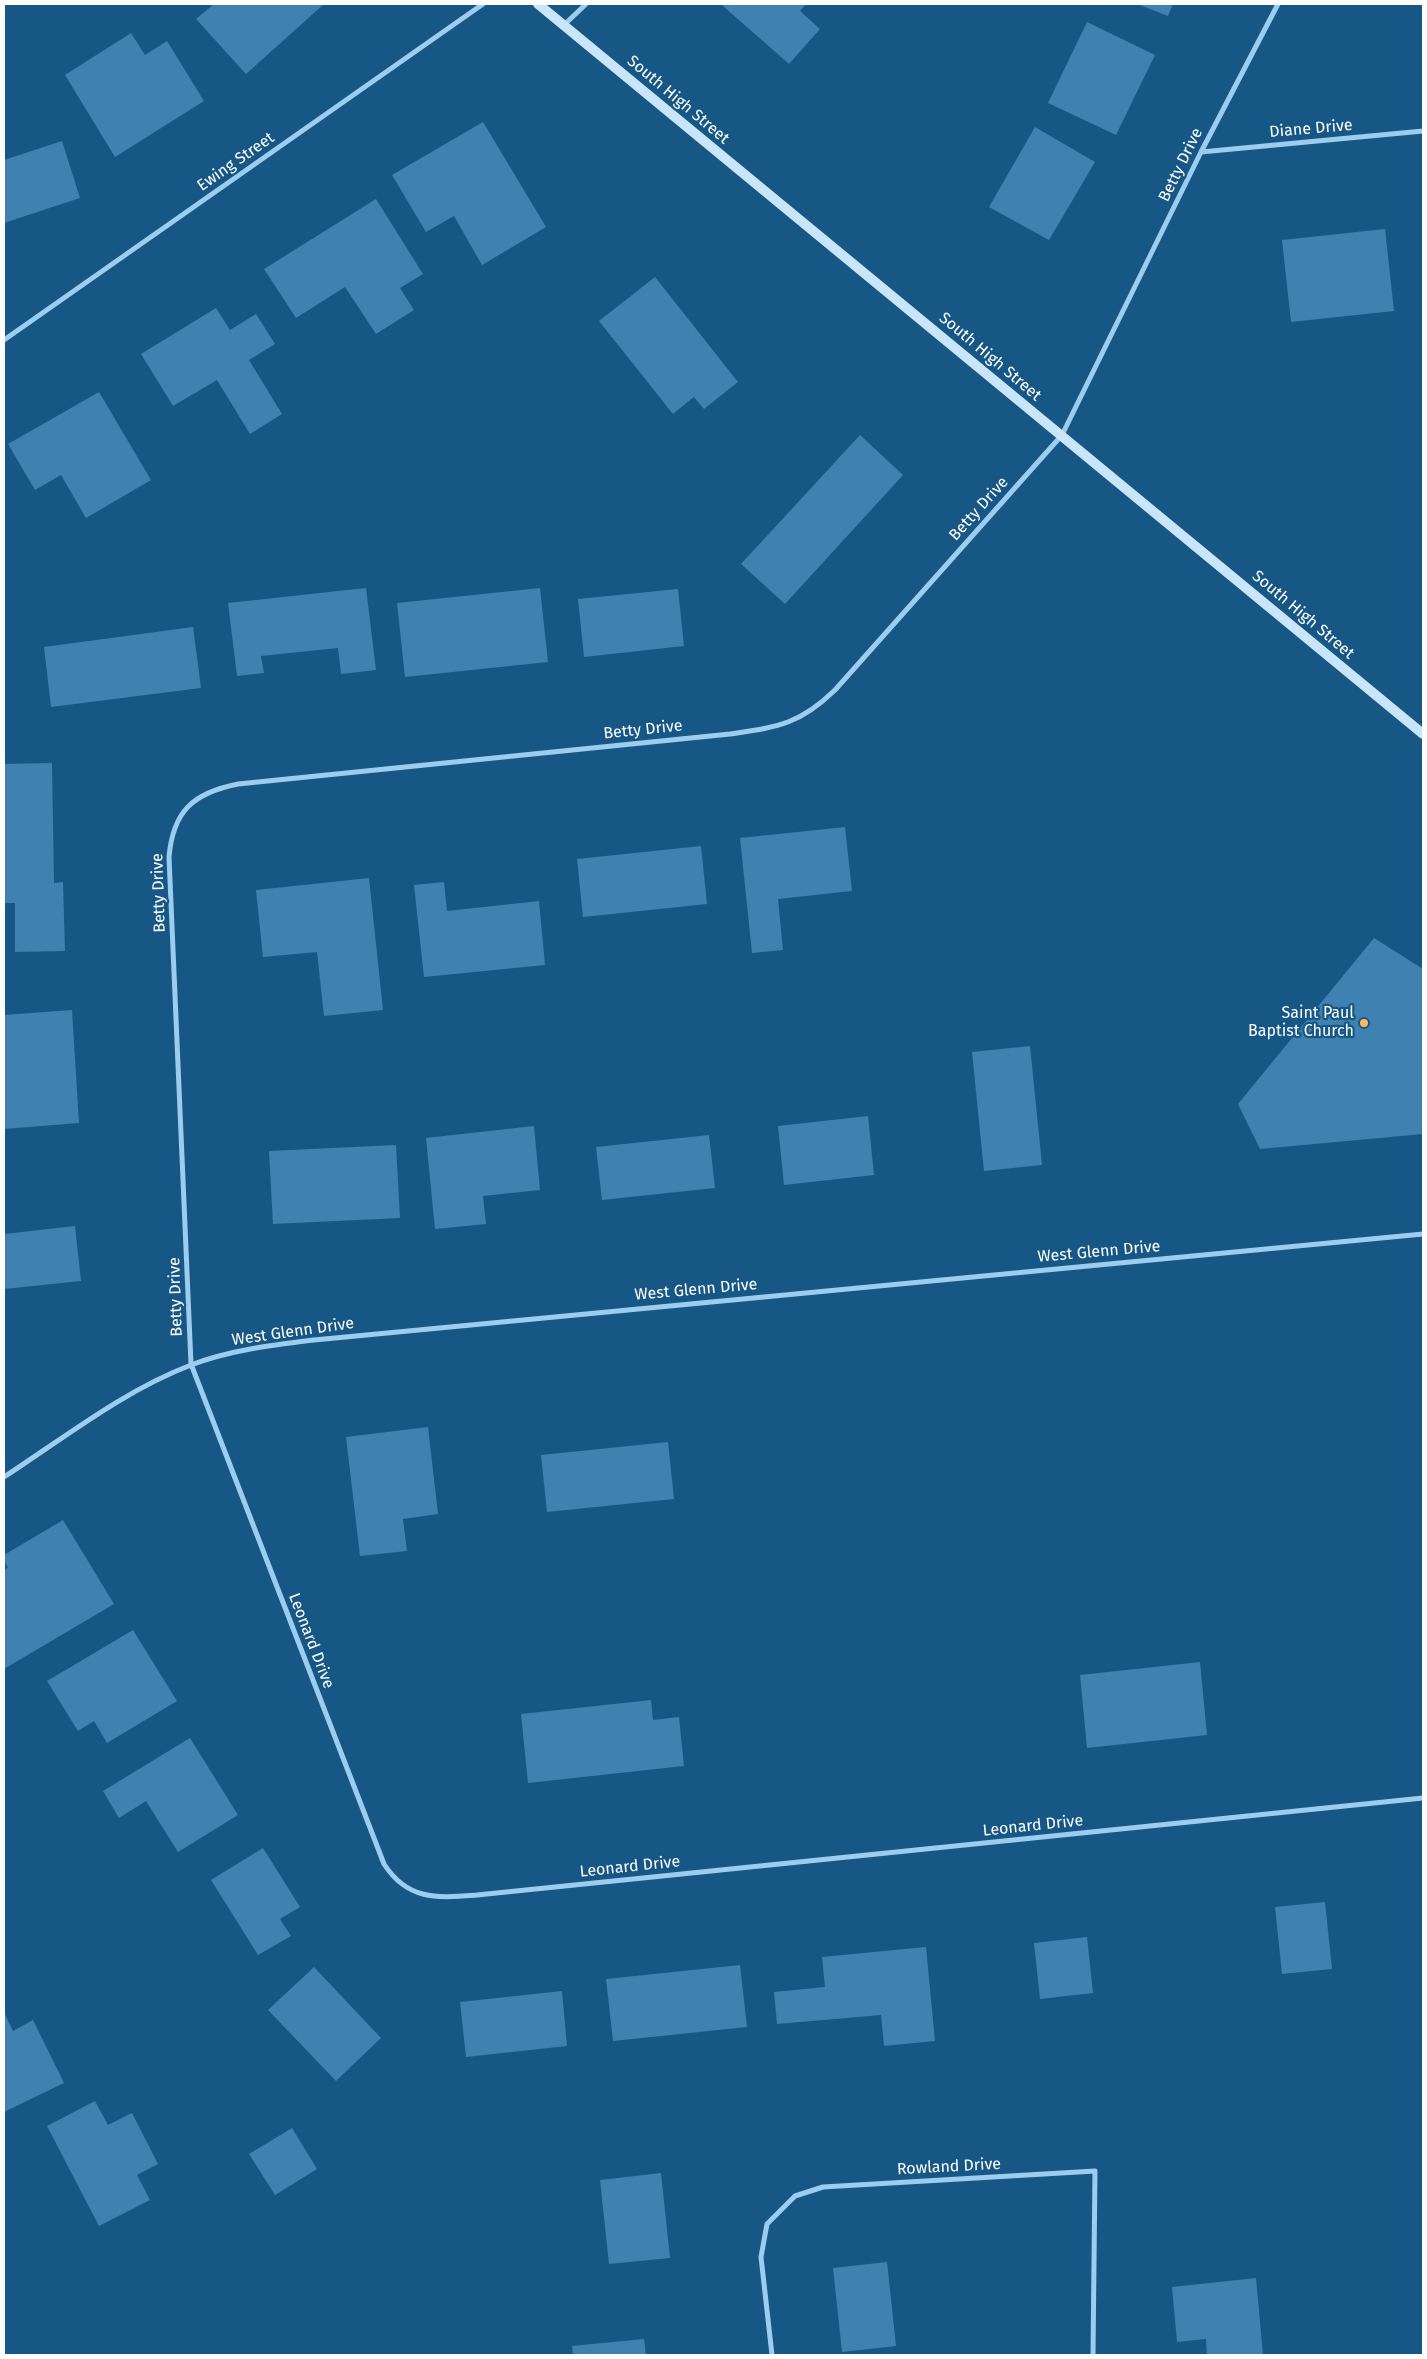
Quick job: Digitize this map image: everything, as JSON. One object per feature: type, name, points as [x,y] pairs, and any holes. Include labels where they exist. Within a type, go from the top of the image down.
[{"type":"main road","name":"South High Street","points":[[538,4],[1423,734]]},
{"type":"street","name":"Ewing Street","points":[[4,340],[483,4]]},
{"type":"street","points":[[564,25],[586,4]]},
{"type":"street","name":"Betty Drive","points":[[191,1364],[169,857],[174,828],[180,815],[190,803],[202,794],[238,784],[730,734],[782,725],[810,712],[835,690],[1062,435],[1201,152],[1278,4]]},
{"type":"street","name":"Diane Drive","points":[[1201,152],[1423,131]]},
{"type":"street","name":"West Glenn Drive","points":[[4,1477],[138,1390],[191,1364],[257,1347],[1423,1234]]},
{"type":"street","name":"Leonard Drive","points":[[191,1364],[384,1864],[400,1883],[422,1895],[450,1897],[477,1895],[1423,1798]]},
{"type":"street","name":"Rowland Drive","points":[[772,2355],[760,2257],[767,2224],[795,2196],[823,2187],[1094,2171],[1093,2355]]},
{"type":"building","points":[[214,4],[324,4],[246,74],[196,19]]},
{"type":"building","points":[[724,4],[806,4],[800,11],[820,29],[789,64],[723,6]]},
{"type":"building","points":[[1137,4],[1173,4],[1168,16]]},
{"type":"building","points":[[1087,22],[1155,55],[1116,135],[1048,103]]},
{"type":"building","points":[[131,33],[145,55],[167,41],[204,101],[115,157],[65,75]]},
{"type":"building","points":[[483,122],[546,227],[482,265],[454,216],[426,232],[392,175]]},
{"type":"building","points":[[1035,127],[1095,162],[1049,240],[989,207]]},
{"type":"building","points":[[62,141],[80,198],[4,223],[4,160]]},
{"type":"building","points":[[376,199],[423,274],[400,288],[414,310],[376,334],[345,287],[296,318],[264,269]]},
{"type":"building","points":[[1385,229],[1394,311],[1291,322],[1282,240]]},
{"type":"building","points":[[655,277],[738,382],[704,409],[694,397],[673,414],[599,321]]},
{"type":"building","points":[[216,308],[230,330],[256,314],[275,344],[249,360],[282,414],[250,434],[217,380],[173,406],[141,354]]},
{"type":"building","points":[[99,392],[151,480],[86,518],[61,475],[35,490],[8,444]]},
{"type":"building","points":[[860,435],[903,475],[785,604],[741,564]]},
{"type":"building","points":[[366,588],[376,670],[341,674],[338,648],[261,656],[264,673],[237,676],[228,603]]},
{"type":"building","points":[[540,588],[548,662],[405,677],[397,603]]},
{"type":"building","points":[[678,589],[684,646],[584,657],[578,599]]},
{"type":"building","points":[[193,627],[201,688],[51,707],[44,647]]},
{"type":"building","points":[[52,763],[54,883],[63,882],[65,951],[15,952],[15,903],[4,903],[4,764]]},
{"type":"building","points":[[845,827],[852,891],[778,899],[783,950],[752,953],[740,838]]},
{"type":"building","points":[[701,846],[707,904],[583,917],[577,859]]},
{"type":"building","points":[[369,878],[383,1010],[324,1016],[317,952],[263,957],[256,890]]},
{"type":"building","points":[[444,882],[447,911],[539,901],[545,965],[424,977],[414,885]]},
{"type":"building","name":"Saint Paul Baptist Church","points":[[1374,938],[1423,969],[1423,1134],[1260,1149],[1238,1104]]},
{"type":"building","points":[[72,1010],[79,1123],[4,1129],[4,1015]]},
{"type":"building","points":[[1030,1046],[1042,1165],[984,1171],[972,1052]]},
{"type":"building","points":[[868,1116],[874,1175],[784,1185],[778,1126]]},
{"type":"building","points":[[534,1126],[540,1190],[483,1196],[486,1224],[435,1229],[426,1138]]},
{"type":"building","points":[[709,1135],[715,1188],[602,1200],[596,1147]]},
{"type":"building","points":[[396,1145],[400,1218],[273,1224],[269,1151]]},
{"type":"building","points":[[75,1226],[81,1281],[4,1289],[4,1234]]},
{"type":"building","points":[[428,1427],[438,1514],[403,1519],[407,1551],[360,1556],[346,1437]]},
{"type":"building","points":[[668,1442],[674,1499],[547,1512],[541,1455]]},
{"type":"building","points":[[63,1520],[114,1604],[4,1669],[4,1570],[8,1568],[4,1561],[4,1555]]},
{"type":"building","points":[[133,1630],[177,1701],[107,1743],[94,1721],[78,1731],[47,1681]]},
{"type":"building","points":[[1200,1662],[1207,1735],[1087,1748],[1080,1675]]},
{"type":"building","points":[[651,1700],[653,1720],[679,1717],[684,1766],[528,1783],[521,1714]]},
{"type":"building","points":[[190,1738],[238,1815],[178,1852],[146,1801],[119,1818],[103,1791]]},
{"type":"building","points":[[263,1848],[300,1907],[280,1919],[291,1936],[258,1955],[211,1880]]},
{"type":"building","points":[[1325,1902],[1332,1969],[1282,1974],[1275,1907]]},
{"type":"building","points":[[1087,1937],[1093,1993],[1040,1999],[1034,1943]]},
{"type":"building","points":[[926,1947],[935,2041],[884,2046],[881,2015],[777,2024],[774,1992],[825,1987],[822,1957]]},
{"type":"building","points":[[740,1965],[747,2027],[613,2041],[606,1979]]},
{"type":"building","points":[[314,1967],[381,2038],[336,2081],[268,2010]]},
{"type":"building","points":[[562,1991],[567,2046],[466,2057],[460,2002]]},
{"type":"building","points":[[4,2012],[13,2031],[33,2020],[64,2083],[4,2112]]},
{"type":"building","points":[[95,2101],[108,2125],[132,2113],[158,2164],[137,2175],[150,2200],[99,2226],[47,2126]]},
{"type":"building","points":[[292,2128],[317,2169],[275,2195],[249,2154]]},
{"type":"building","points":[[661,2173],[670,2258],[609,2264],[600,2180]]},
{"type":"building","points":[[887,2262],[896,2346],[842,2352],[833,2268]]},
{"type":"building","points":[[1256,2278],[1263,2355],[1207,2355],[1206,2339],[1177,2342],[1172,2287]]},
{"type":"building","points":[[644,2339],[646,2355],[573,2355],[572,2346]]},
{"type":"place","name":"Saint Paul Baptist Church","points":[[1364,1023]]}]
